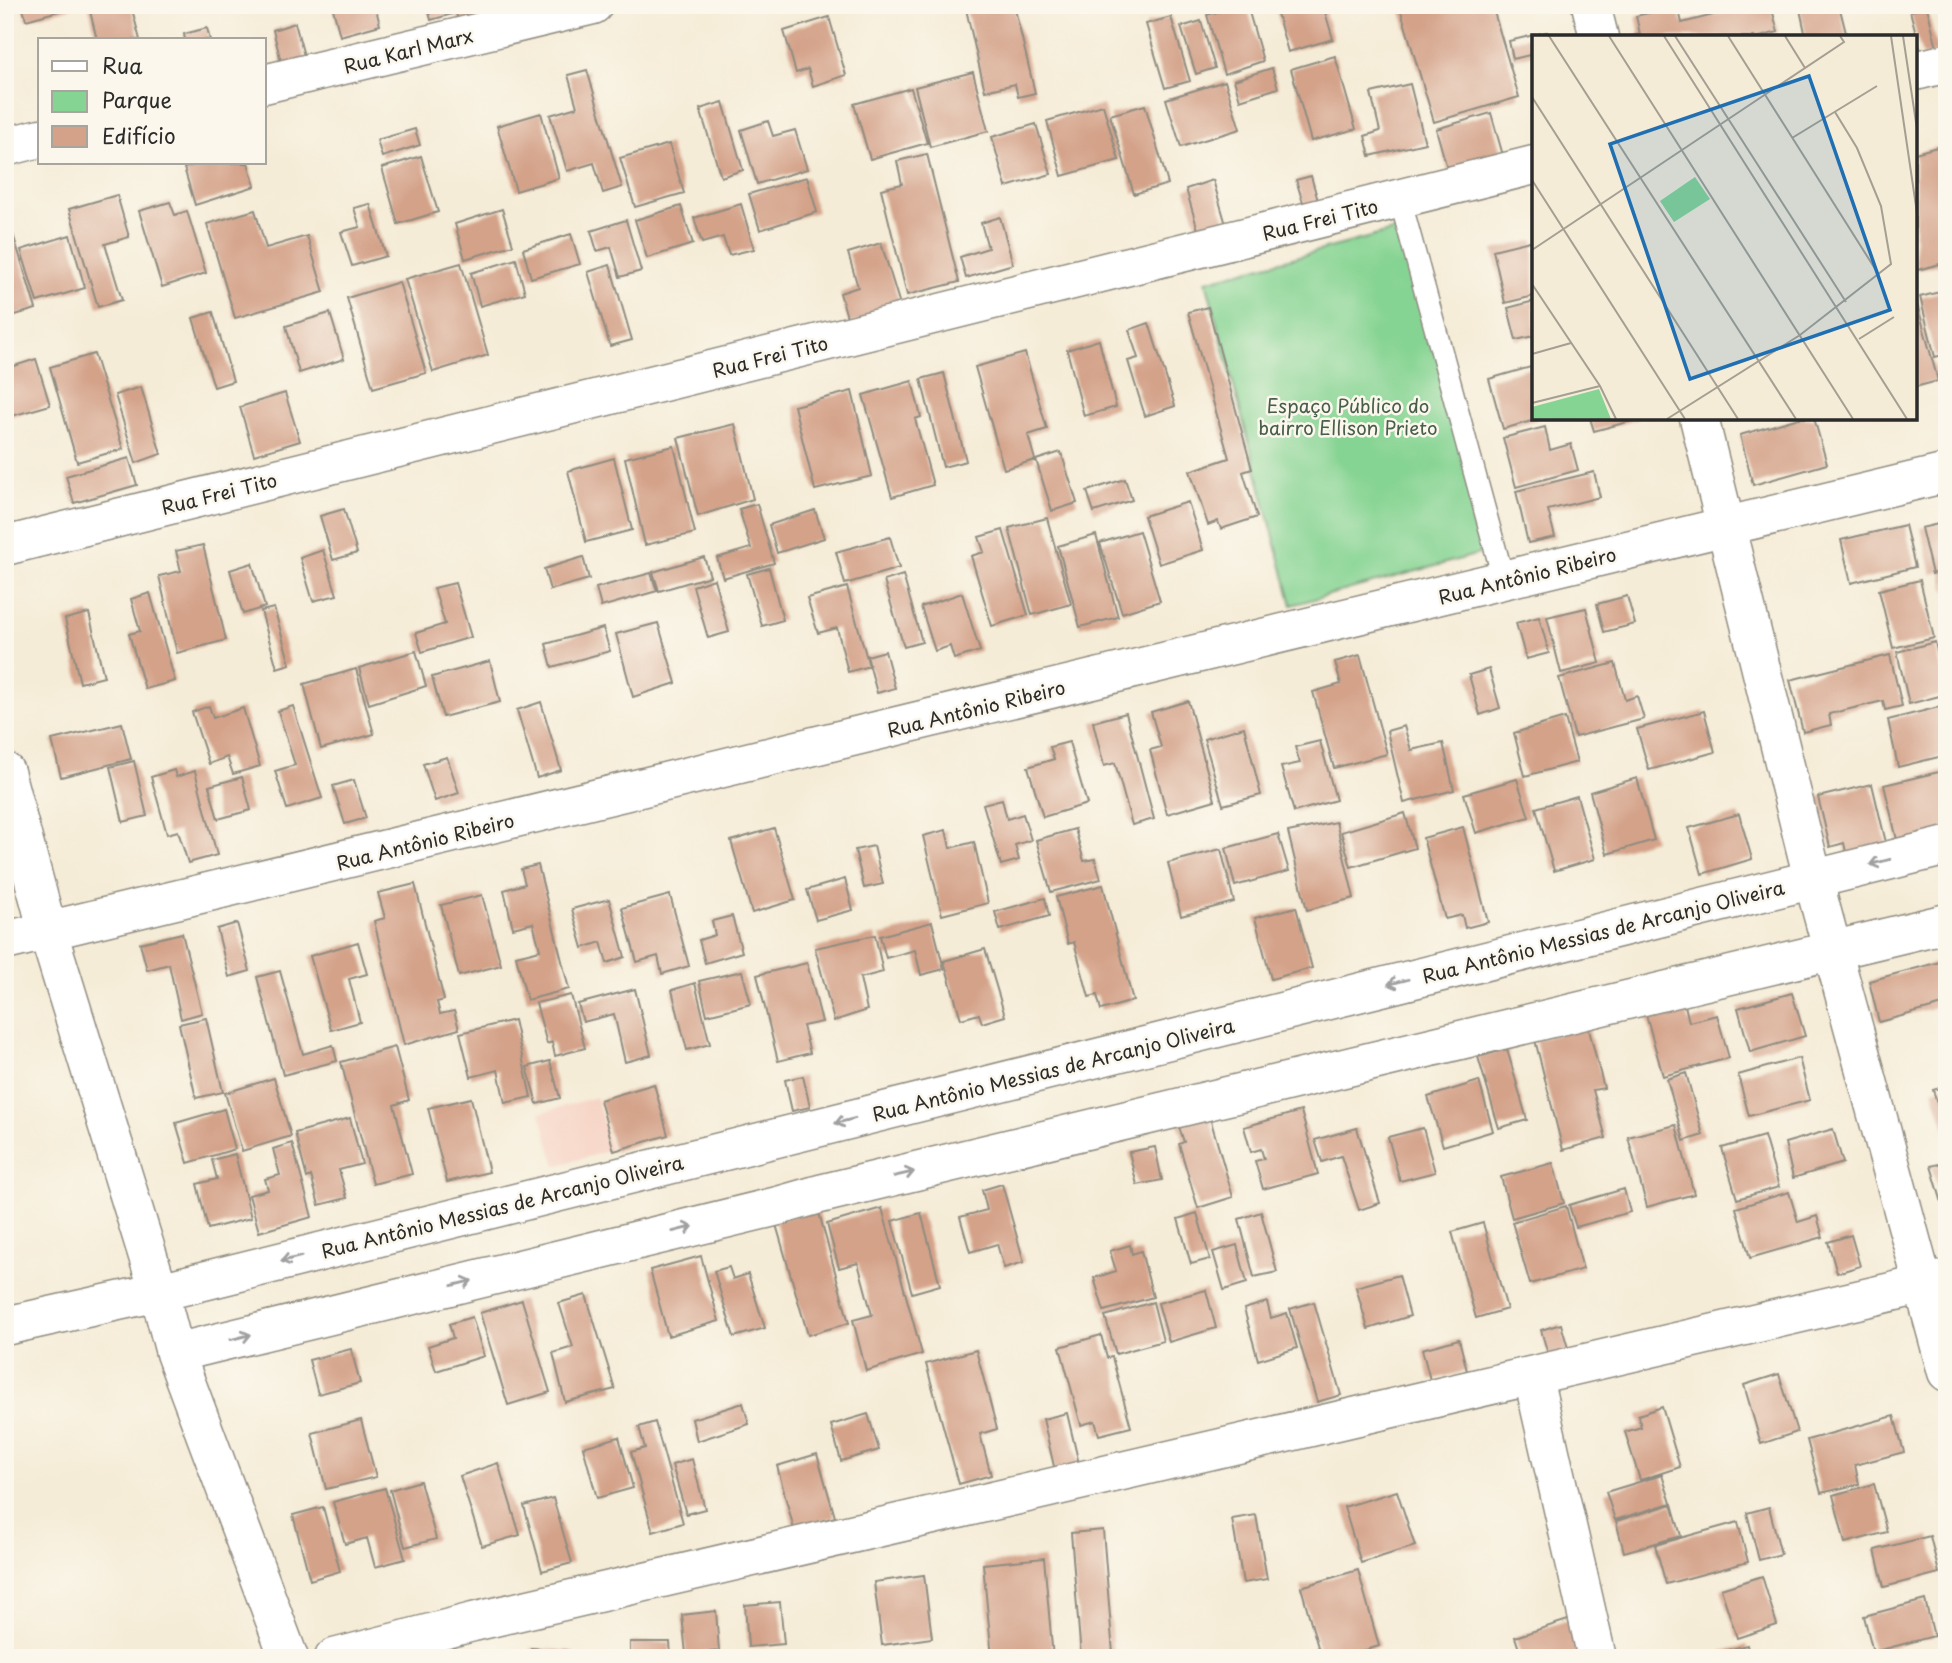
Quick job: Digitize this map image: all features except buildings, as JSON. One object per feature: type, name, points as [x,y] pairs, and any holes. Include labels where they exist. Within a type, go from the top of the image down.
[{"type":"street","name":"Rua Karl Marx","points":[[266,84],[593,5]]},
{"type":"street","points":[[1591,5],[1598,35]]},
{"type":"street","points":[[1917,70],[1947,63]]},
{"type":"street","points":[[5,147],[38,139]]},
{"type":"street","name":"Rua Frei Tito","points":[[5,546],[1532,166]]},
{"type":"street","points":[[1700,420],[1813,879],[1935,1282],[1947,1372]]},
{"type":"street","name":"Rua Antônio Ribeiro","points":[[5,942],[1947,473]]},
{"type":"street","points":[[5,772],[48,932],[159,1292],[175,1353],[289,1658]]},
{"type":"street","name":"Rua Antônio Messias de Arcanjo Oliveira","points":[[5,1326],[159,1292],[1947,846]]},
{"type":"street","points":[[175,1353],[1947,923]]},
{"type":"street","points":[[334,1658],[473,1622],[1935,1282]]},
{"type":"street","points":[[1533,1377],[1597,1658]]},
{"type":"lane","points":[[1400,199],[1504,580]]},
{"type":"shaded area","points":[[596,1097],[611,1150],[556,1166],[540,1113]]},
{"type":"green space","name":"Espaço Público do bairro Ellison Prieto","points":[[1404,228],[1490,551],[1292,605],[1206,281]]}]
